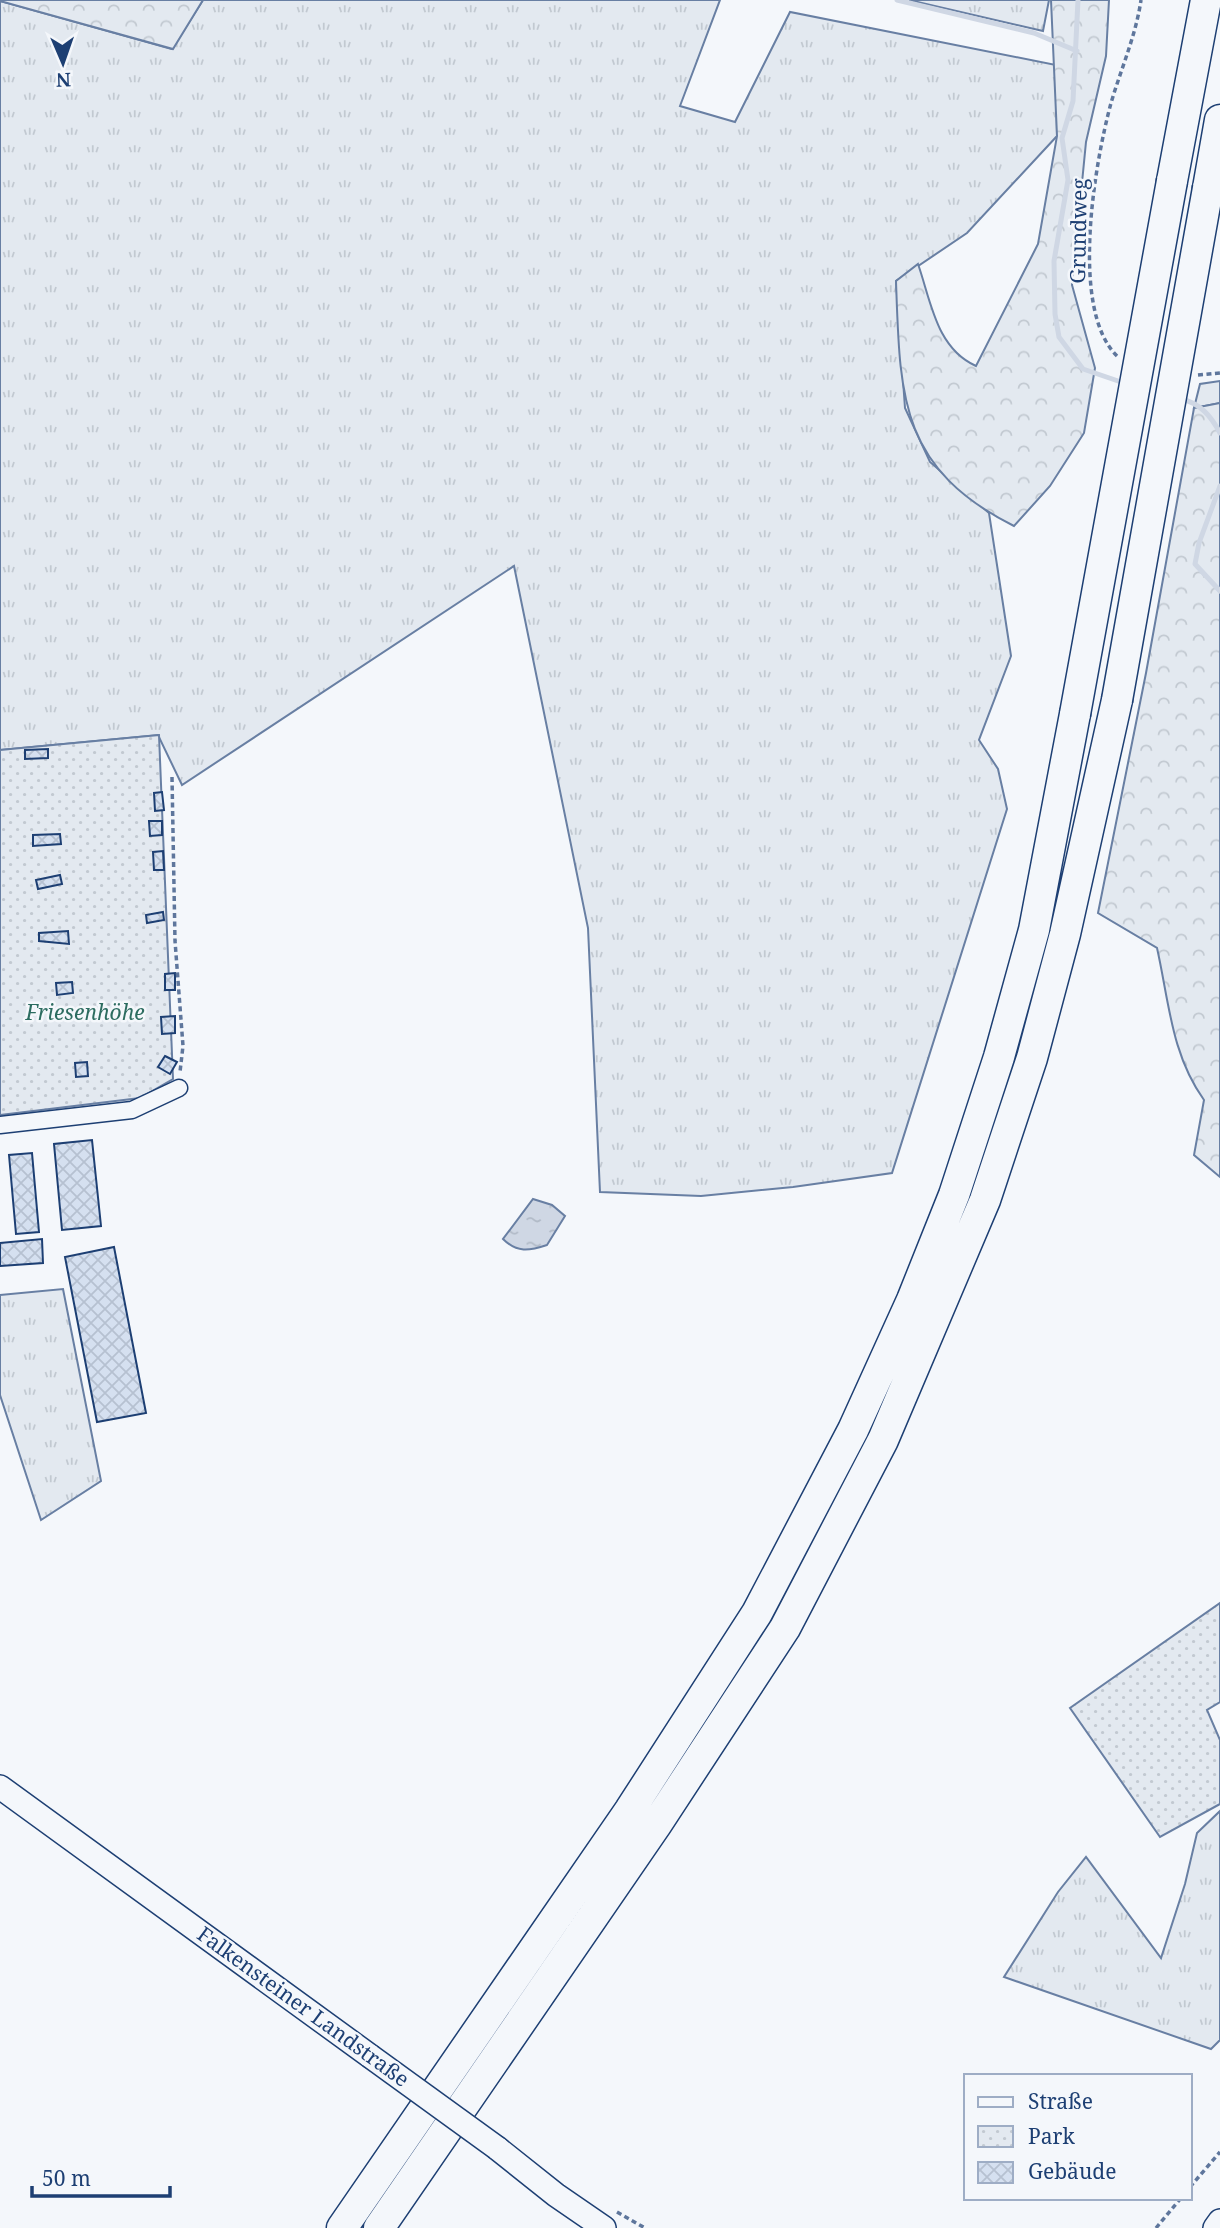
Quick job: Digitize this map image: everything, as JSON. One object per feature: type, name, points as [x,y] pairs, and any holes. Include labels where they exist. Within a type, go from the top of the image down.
[{"type":"highway","points":[[342,2228],[630,1810],[757,1613],[853,1430],[912,1300],[954,1195],[999,1056],[1034,930],[1206,0]]},
{"type":"highway","points":[[379,2228],[656,1825],[785,1628],[883,1440],[985,1200],[1032,1058],[1065,934],[1117,700],[1220,120]]},
{"type":"main road","name":"Falkensteiner Landstraße","points":[[0,1787],[497,2148],[556,2196],[604,2228]]},
{"type":"main road","points":[[1215,2228],[1220,2221]]},
{"type":"street","points":[[0,1125],[132,1110],[179,1088]]},
{"type":"path","name":"Grundweg","points":[[1126,359],[1115,355],[1097,322],[1090,270],[1091,218],[1097,160],[1141,0]]},
{"type":"path","points":[[1195,376],[1220,373]]},
{"type":"path","points":[[172,777],[175,941],[183,1046],[179,1088]]},
{"type":"path","points":[[1192,2186],[1220,2152]]},
{"type":"path","points":[[1156,2228],[1179,2200]]},
{"type":"green space","points":[[0,0],[203,0],[173,49],[0,1]]},
{"type":"green space","points":[[203,0],[720,0],[680,106],[735,122],[790,12],[1056,65],[1057,136],[967,233],[896,281],[905,408],[930,462],[989,513],[1011,656],[979,740],[998,769],[1007,809],[892,1173],[701,1196],[600,1192],[588,928],[514,566],[182,785],[158,735],[0,750],[0,1],[172,49]]},
{"type":"green space","points":[[909,0],[1049,0],[1043,31]]},
{"type":"green space","points":[[1051,0],[1109,0],[1106,56],[1086,142],[1072,285],[1095,368],[1084,433],[1050,486],[1014,526],[976,504],[948,479],[927,453],[913,425],[900,360],[896,281],[918,264],[943,336],[963,358],[976,366],[1038,244],[1057,136]]},
{"type":"green space","points":[[1220,381],[1220,403],[1194,408],[1200,384]]},
{"type":"green space","points":[[1220,403],[1220,1177],[1194,1155],[1204,1100],[1184,1064],[1178,1046],[1157,948],[1098,913],[1146,673],[1194,408]]},
{"type":"green space","name":"Friesenhöhe","points":[[159,735],[173,1079],[140,1098],[0,1115],[0,750]]},
{"type":"green space","points":[[63,1289],[101,1481],[41,1520],[0,1395],[0,1295]]},
{"type":"green space","points":[[1220,1603],[1220,1702],[1207,1710],[1220,1740],[1220,1804],[1160,1837],[1070,1708]]},
{"type":"green space","points":[[1220,1811],[1220,2040],[1211,2049],[1004,1977],[1058,1892],[1086,1857],[1161,1958],[1185,1884],[1197,1833]]},
{"type":"water","points":[[533,1199],[552,1205],[565,1216],[547,1245],[518,1249],[503,1239]]},
{"type":"building","points":[[48,749],[48,758],[25,759],[25,750]]},
{"type":"building","points":[[162,792],[164,810],[155,811],[154,793]]},
{"type":"building","points":[[149,821],[162,821],[162,835],[150,836]]},
{"type":"building","points":[[60,834],[61,844],[33,846],[33,835]]},
{"type":"building","points":[[163,851],[164,870],[154,870],[153,852]]},
{"type":"building","points":[[60,875],[62,884],[38,889],[36,880]]},
{"type":"building","points":[[163,912],[164,920],[147,923],[146,915]]},
{"type":"building","points":[[68,931],[69,944],[39,941],[39,933]]},
{"type":"building","points":[[175,973],[175,990],[165,990],[165,974]]},
{"type":"building","points":[[72,982],[73,993],[57,995],[56,983]]},
{"type":"building","points":[[175,1016],[175,1033],[162,1034],[161,1017]]},
{"type":"building","points":[[165,1056],[177,1062],[170,1074],[158,1067]]},
{"type":"building","points":[[87,1062],[88,1076],[76,1077],[75,1063]]},
{"type":"building","points":[[92,1140],[101,1226],[62,1230],[54,1144]]},
{"type":"building","points":[[32,1153],[39,1232],[16,1234],[9,1155]]},
{"type":"building","points":[[42,1239],[43,1263],[0,1266],[0,1243]]},
{"type":"building","points":[[114,1247],[146,1413],[97,1422],[65,1257]]},
{"type":"waterway","points":[[897,0],[1034,33],[1077,51]]},
{"type":"waterway","points":[[1078,0],[1073,101],[1062,138],[1068,180],[1054,261],[1055,314],[1059,337],[1083,369],[1124,383]]},
{"type":"waterway","points":[[1181,399],[1204,411],[1220,433]]},
{"type":"waterway","points":[[1220,486],[1199,543],[1195,564],[1220,591]]}]
